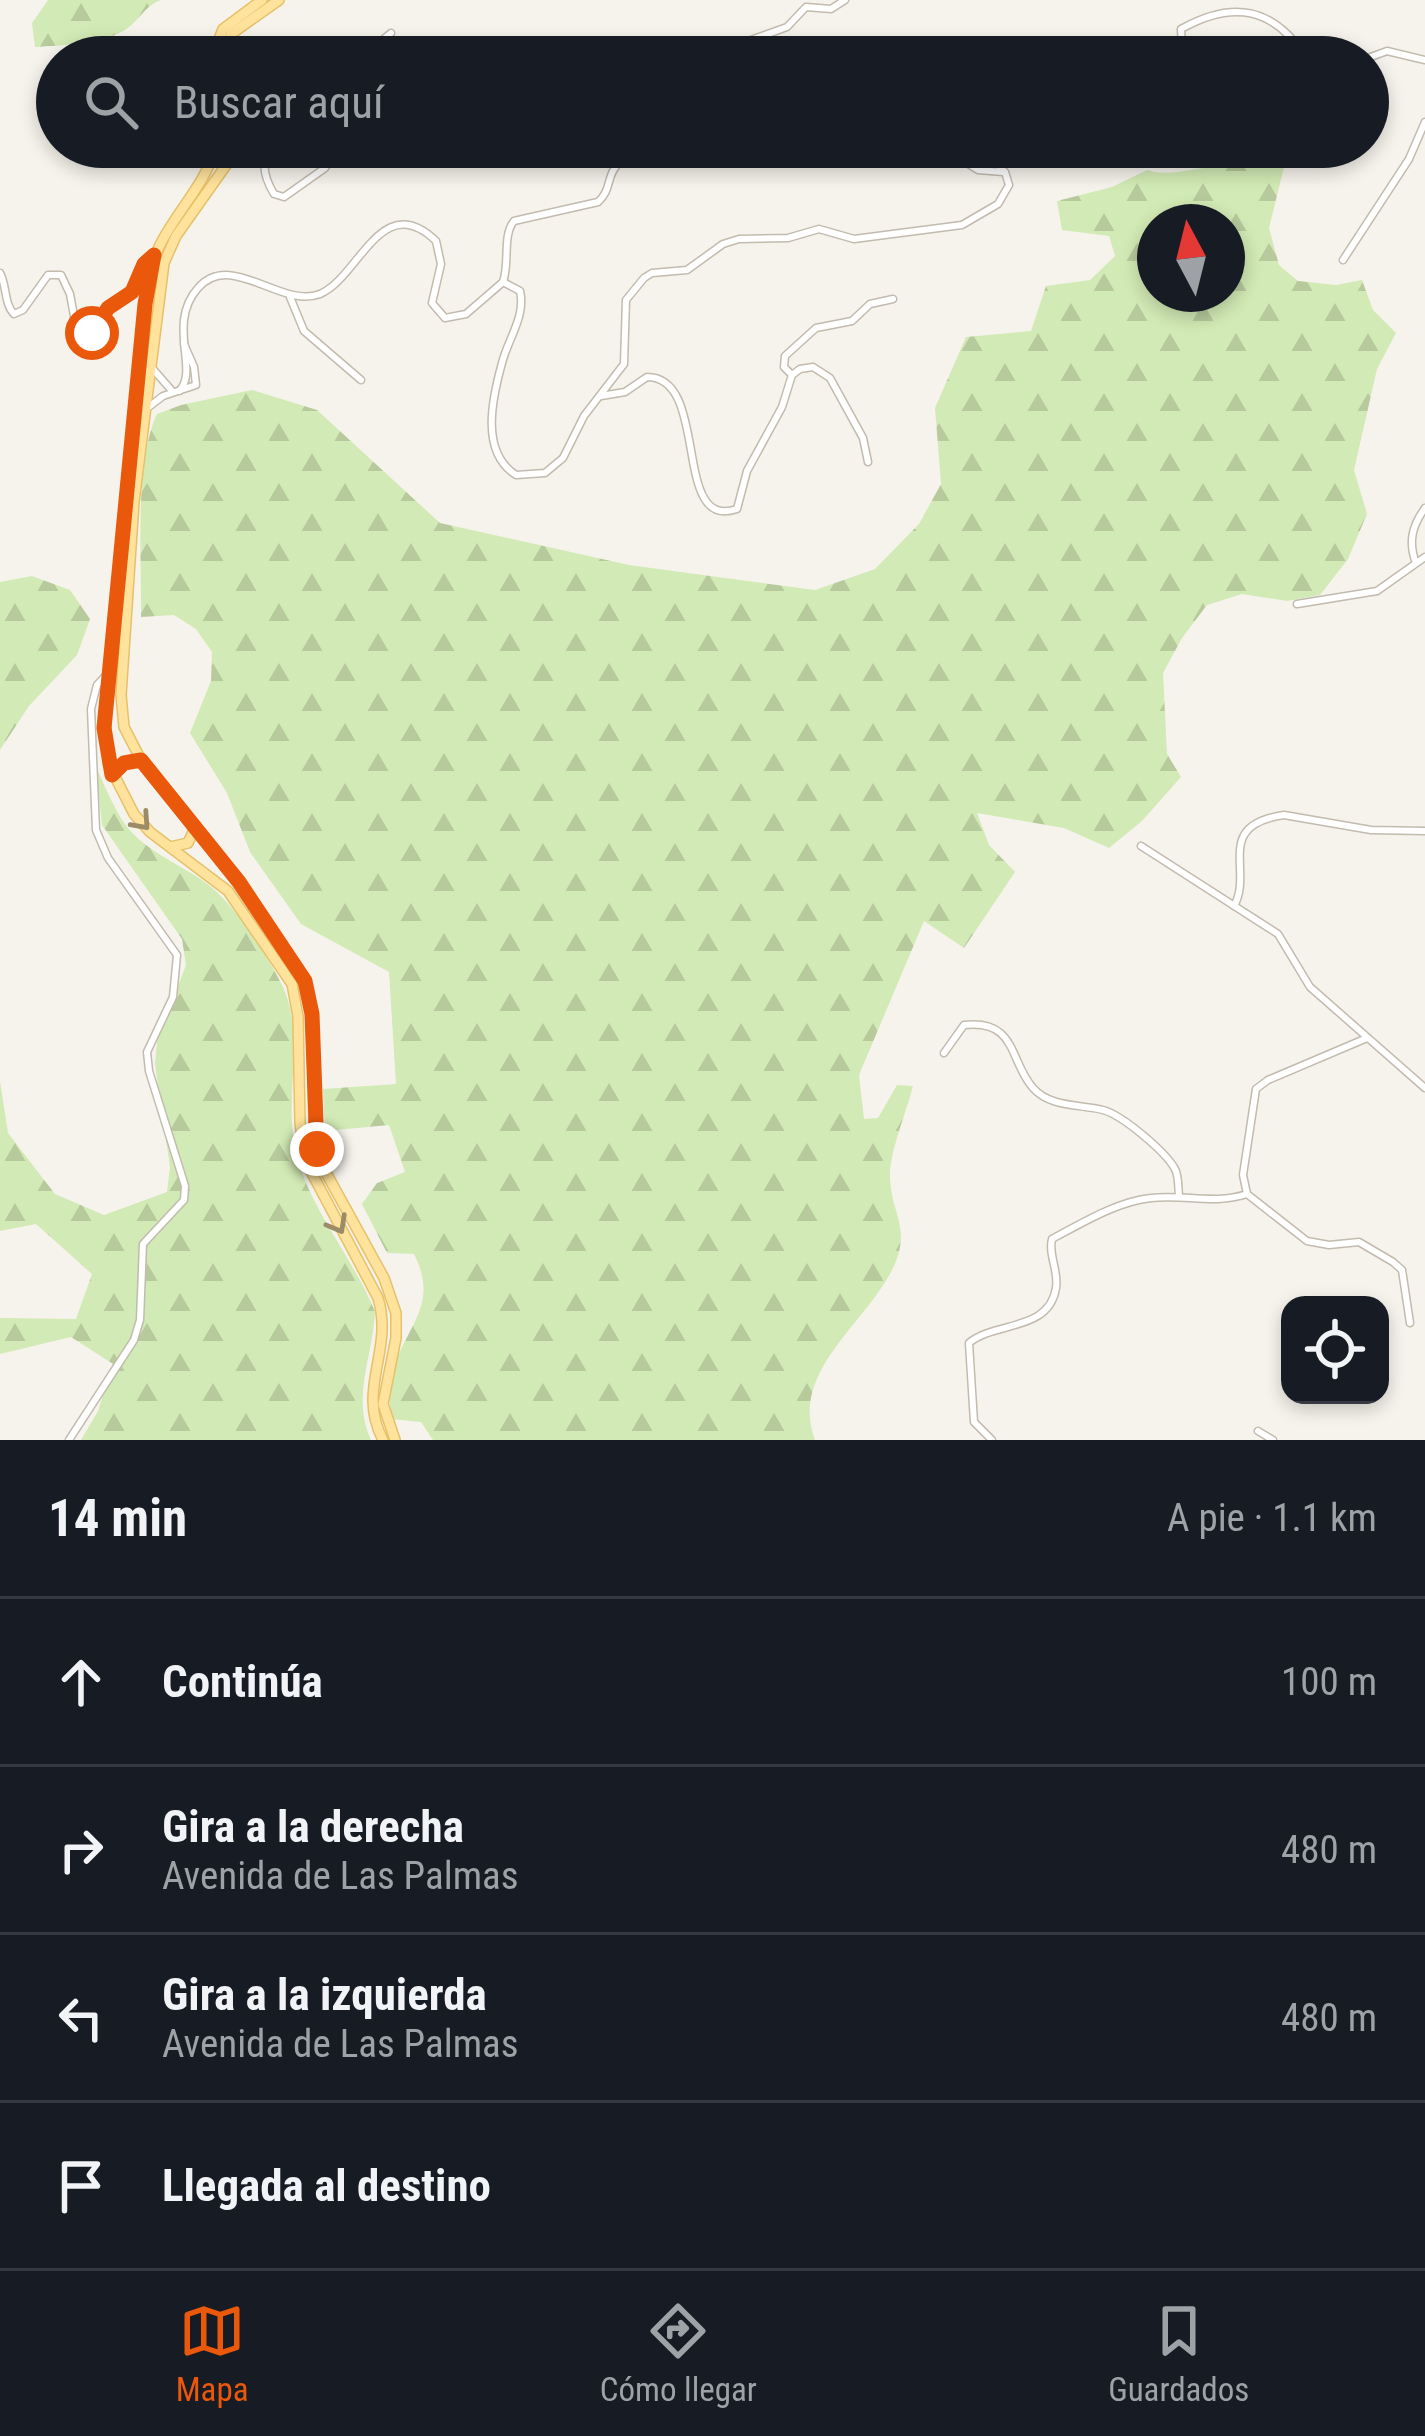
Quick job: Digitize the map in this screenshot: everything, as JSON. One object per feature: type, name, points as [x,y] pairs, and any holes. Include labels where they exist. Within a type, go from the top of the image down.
[{"type":"main road","points":[[220,36],[262,0]]},
{"type":"main road","points":[[230,36],[279,0]]},
{"type":"main road","points":[[208,168],[154,255],[145,304],[104,728],[112,775],[134,814],[228,891],[292,984],[306,1162],[374,1289],[383,1317],[370,1401],[383,1440]]},
{"type":"main road","points":[[225,168],[170,248],[155,314],[134,502],[121,695],[124,727],[141,760],[239,882],[305,981],[312,1014],[319,1160],[384,1278],[396,1313],[383,1404],[394,1440]]},
{"type":"main road","points":[[112,775],[124,763],[141,760]]},
{"type":"main road","points":[[170,847],[188,843],[195,827]]},
{"type":"street","points":[[762,36],[787,27],[806,7],[831,9],[845,0]]},
{"type":"street","points":[[1181,36],[1181,29],[1238,10],[1266,14],[1290,36]]},
{"type":"street","points":[[388,36],[392,33]]},
{"type":"street","points":[[1389,51],[1425,60]]},
{"type":"street","points":[[1343,260],[1409,159],[1425,122]]},
{"type":"street","points":[[265,168],[269,185],[281,197],[324,168]]},
{"type":"street","points":[[146,409],[197,382],[182,341],[182,320],[190,299],[210,278],[236,276],[290,297],[309,296],[329,289],[383,231],[417,227],[436,241],[441,264],[432,303],[445,318],[466,314],[502,282],[509,260],[507,234],[514,221],[598,202],[606,196],[616,168]]},
{"type":"street","points":[[975,168],[1005,172]]},
{"type":"street","points":[[502,282],[520,291],[522,305],[499,380],[492,442],[500,463],[524,476],[554,467],[624,364],[626,300],[652,274],[687,270],[723,244],[740,239],[788,238],[820,230],[854,239],[962,224],[1005,197],[1009,185],[1001,168]]},
{"type":"street","points":[[0,273],[14,314],[23,310],[47,275],[62,274],[78,338],[85,340],[108,308],[132,292],[144,264],[154,255]]},
{"type":"street","points":[[290,297],[304,332],[362,380]]},
{"type":"street","points":[[792,375],[784,367],[785,356],[816,328],[853,321],[870,304],[893,299]]},
{"type":"street","points":[[151,367],[176,391]]},
{"type":"street","points":[[601,396],[625,392],[647,377],[665,381],[686,425],[701,497],[723,513],[737,509],[741,502],[747,471],[796,370],[813,367],[830,378],[863,438],[868,462]]},
{"type":"street","points":[[1416,563],[1413,528],[1425,508]]},
{"type":"street","points":[[1297,604],[1377,591],[1425,557]]},
{"type":"street","points":[[70,1440],[134,1340],[140,1320],[143,1244],[184,1200],[185,1186],[148,1071],[147,1052],[173,997],[177,956],[108,858],[96,830],[91,709],[97,685],[112,670]]},
{"type":"street","points":[[1234,906],[1242,892],[1238,861],[1243,840],[1250,829],[1271,817],[1284,815],[1371,830],[1425,831]]},
{"type":"street","points":[[1141,846],[1278,934],[1310,987],[1425,1088]]},
{"type":"street","points":[[944,1053],[964,1024],[978,1024],[1003,1035],[1030,1085],[1040,1094],[1058,1103],[1123,1118],[1176,1170],[1179,1196]]},
{"type":"street","points":[[1367,1038],[1256,1089],[1243,1184],[1247,1194],[1307,1240],[1329,1245],[1358,1242],[1393,1262],[1402,1270],[1406,1284],[1410,1323]]},
{"type":"street","points":[[992,1440],[974,1422],[969,1343],[983,1333],[1031,1320],[1050,1304],[1056,1290],[1052,1239],[1137,1200],[1179,1196],[1219,1202],[1247,1194]]},
{"type":"street","points":[[1258,1431],[1274,1440]]},
{"type":"green space","points":[[48,0],[161,0],[113,36],[36,36],[35,47],[32,23]]},
{"type":"green space","points":[[1284,168],[1269,228],[1279,265],[1298,281],[1336,285],[1362,280],[1373,310],[1396,333],[1377,369],[1354,470],[1367,514],[1348,559],[1320,595],[1287,601],[1242,594],[1207,605],[1163,673],[1167,754],[1181,777],[1142,821],[1109,848],[1064,828],[977,813],[989,845],[1015,872],[964,948],[924,921],[859,1075],[864,1119],[878,1118],[897,1085],[913,1086],[890,1167],[901,1242],[881,1289],[821,1370],[810,1415],[815,1440],[433,1440],[421,1422],[391,1419],[393,1371],[418,1314],[424,1287],[414,1254],[387,1253],[362,1204],[377,1183],[405,1172],[389,1125],[325,1131],[323,1089],[396,1084],[389,972],[301,924],[250,852],[227,793],[190,733],[211,681],[212,652],[196,629],[174,615],[141,617],[142,485],[157,414],[252,390],[317,410],[440,523],[629,565],[815,590],[875,569],[919,524],[941,484],[935,408],[966,337],[1031,331],[1046,286],[1090,280],[1115,256],[1109,236],[1062,230],[1057,201],[1112,187],[1147,170]]},
{"type":"green space","points":[[32,576],[70,590],[90,619],[77,655],[29,706],[0,750],[0,582]]},
{"type":"green space","points":[[96,767],[125,824],[227,903],[282,985],[293,1024],[292,1128],[301,1170],[375,1312],[363,1392],[371,1440],[81,1440],[98,1411],[113,1364],[71,1337],[0,1354],[0,1318],[76,1319],[92,1274],[36,1224],[0,1231],[0,1081],[8,1133],[55,1194],[104,1215],[167,1192],[170,1167],[155,1064],[157,1042],[186,965],[182,939],[102,825]]},
{"type":"route","points":[[92,333],[108,308],[132,292],[144,264],[154,255],[122,523],[104,728],[106,751],[112,775],[124,763],[141,760],[239,882],[302,974],[312,1014],[317,1149]]}]
